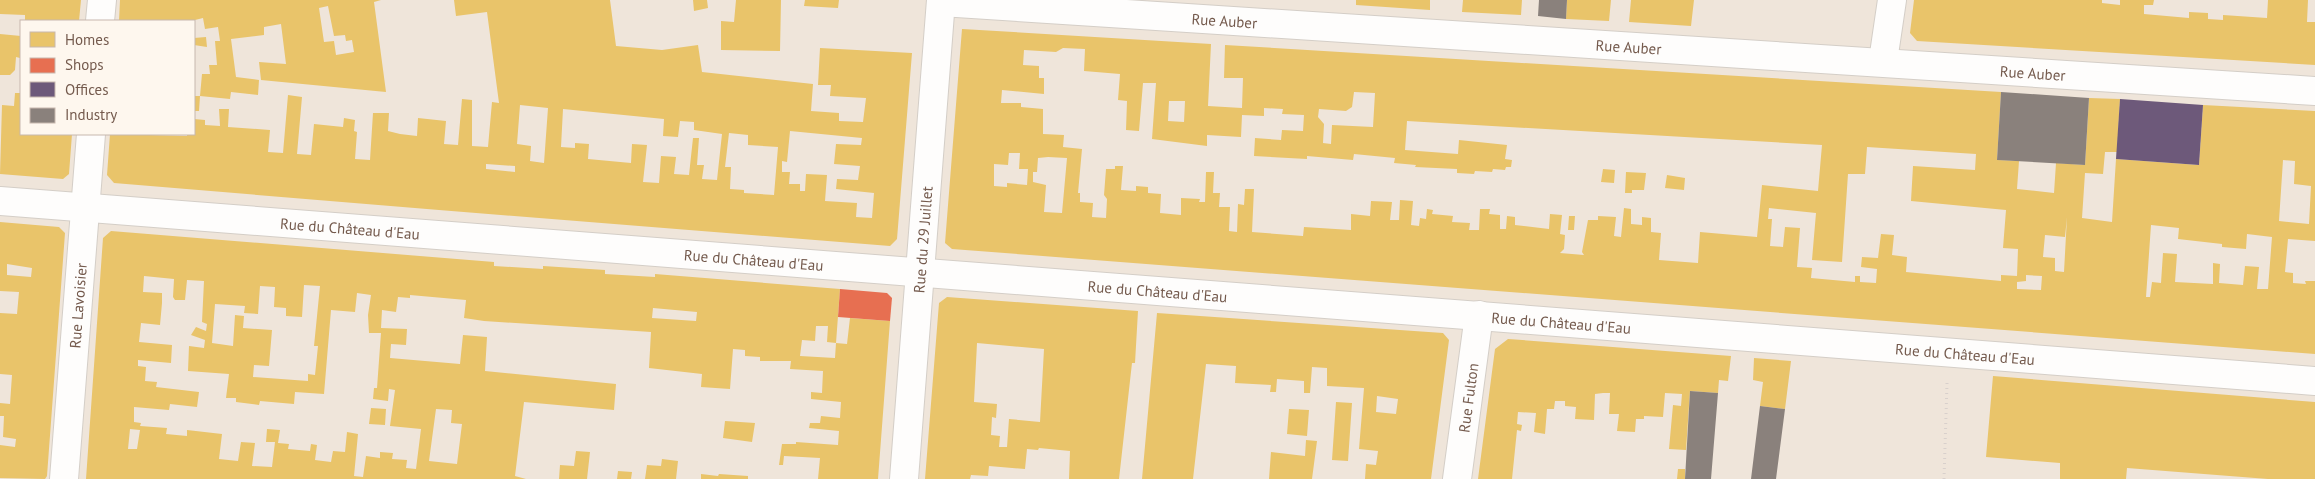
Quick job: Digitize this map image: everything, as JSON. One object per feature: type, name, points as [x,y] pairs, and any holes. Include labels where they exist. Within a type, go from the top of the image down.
[{"type":"street","points":[[100,20],[102,0]]},
{"type":"street","points":[[1883,61],[1892,0]]},
{"type":"street","name":"Rue Auber","points":[[941,1],[1883,61],[2315,91]]},
{"type":"street","name":"Rue du 29 Juillet","points":[[904,479],[941,1]]},
{"type":"street","name":"Rue Lavoisier","points":[[64,479],[91,135]]},
{"type":"street","name":"Rue du Château d'Eau","points":[[0,200],[2315,381]]},
{"type":"street","name":"Rue Fulton","points":[[1457,479],[1479,316]]},
{"type":"path","points":[[1944,479],[1948,352]]},
{"type":"shaded area","points":[[0,0],[2315,0],[2315,479],[0,479]]},
{"type":"building: Homes","points":[[0,0],[81,0],[79,20],[25,20],[25,15],[0,14]]},
{"type":"building: Homes","points":[[120,0],[381,0],[374,2],[386,92],[261,80],[259,62],[286,64],[281,24],[264,27],[264,35],[231,39],[236,77],[259,80],[258,95],[231,92],[230,99],[200,96],[202,74],[210,74],[209,65],[217,65],[215,41],[220,41],[218,27],[205,29],[203,18],[195,20],[119,20]],"holes":[[[328,6],[334,36],[345,35],[346,41],[352,40],[354,52],[336,55],[334,41],[324,42],[319,8]]]},
{"type":"building: Homes","points":[[454,0],[610,0],[616,46],[662,50],[698,45],[702,72],[813,84],[811,111],[839,113],[839,121],[863,122],[866,98],[830,96],[831,85],[818,85],[820,48],[912,53],[897,239],[890,246],[439,210],[114,183],[107,175],[110,135],[195,135],[195,119],[205,120],[205,125],[220,126],[219,109],[229,109],[228,127],[270,130],[268,152],[283,153],[288,95],[302,97],[297,154],[311,155],[314,124],[343,127],[344,118],[355,120],[354,131],[357,132],[355,159],[370,160],[373,113],[389,113],[388,131],[417,136],[418,118],[446,121],[444,144],[458,145],[462,99],[472,100],[472,146],[488,147],[492,102],[499,103],[487,12],[456,16]],"holes":[[[520,105],[548,108],[544,163],[530,161],[531,146],[517,144]],[[563,109],[664,119],[663,136],[678,137],[680,121],[694,122],[694,130],[722,134],[717,180],[702,179],[704,165],[697,165],[699,138],[693,138],[689,175],[674,174],[676,157],[661,156],[659,183],[643,182],[647,145],[632,144],[631,163],[588,159],[589,144],[575,143],[575,148],[561,147]],[[790,131],[862,138],[861,145],[836,144],[834,164],[860,166],[858,180],[837,179],[836,189],[874,193],[872,218],[856,217],[857,203],[825,201],[827,175],[806,174],[805,191],[800,191],[800,184],[789,184],[790,172],[782,172],[782,161],[787,162]],[[729,133],[748,135],[748,145],[778,147],[774,195],[744,193],[744,190],[730,189],[731,167],[725,167]],[[486,164],[515,166],[515,172],[486,169]]]},
{"type":"building: Homes","points":[[693,0],[707,0],[708,8],[694,11]]},
{"type":"building: Homes","points":[[736,0],[781,0],[780,51],[721,50],[721,21],[734,22]]},
{"type":"building: Homes","points":[[805,0],[839,0],[838,8],[804,6]]},
{"type":"building: Homes","points":[[1356,0],[1430,0],[1430,10],[1356,5]]},
{"type":"building: Homes","points":[[1463,0],[1522,0],[1521,15],[1462,12]]},
{"type":"building: Homes","points":[[1567,0],[1611,0],[1609,21],[1566,19]]},
{"type":"building: Homes","points":[[1631,0],[1694,0],[1691,26],[1629,22]]},
{"type":"building: Homes","points":[[1914,0],[2102,0],[2102,3],[2120,5],[2120,0],[2154,0],[2153,5],[2144,5],[2144,14],[2189,18],[2189,12],[2208,13],[2208,19],[2223,20],[2223,15],[2267,18],[2268,0],[2308,0],[2307,22],[2315,22],[2315,65],[1917,41],[1910,33]]},
{"type":"building: Homes","points":[[962,29],[1211,44],[1208,106],[1242,108],[1243,78],[1224,78],[1225,45],[2001,92],[1997,160],[2019,161],[2017,189],[2054,193],[2056,163],[2085,165],[2089,98],[2120,99],[2117,152],[2105,152],[2103,174],[2085,173],[2082,218],[2112,222],[2116,159],[2199,165],[2203,105],[2315,111],[2315,241],[2288,239],[2285,272],[2293,273],[2293,283],[2306,284],[2305,281],[2315,281],[2315,354],[952,249],[945,243]],"holes":[[[1063,48],[1085,49],[1084,71],[1120,74],[1118,100],[1127,101],[1126,130],[1139,131],[1143,83],[1156,83],[1152,139],[1207,146],[1207,135],[1241,137],[1242,115],[1264,116],[1264,108],[1283,109],[1282,114],[1304,115],[1303,131],[1282,130],[1281,140],[1255,138],[1254,156],[1307,159],[1307,156],[1353,160],[1354,154],[1395,158],[1394,163],[1416,165],[1415,167],[1457,169],[1457,173],[1474,174],[1475,171],[1492,172],[1493,169],[1505,170],[1506,167],[1511,167],[1512,160],[1505,159],[1507,145],[1459,140],[1458,154],[1405,150],[1407,121],[1822,145],[1818,191],[1762,185],[1757,237],[1700,232],[1698,263],[1659,260],[1661,233],[1651,232],[1651,218],[1642,217],[1642,225],[1631,224],[1631,209],[1624,208],[1621,237],[1614,236],[1616,217],[1598,216],[1598,220],[1588,220],[1582,252],[1584,255],[1560,253],[1564,249],[1565,235],[1560,234],[1562,215],[1550,214],[1549,229],[1515,225],[1515,217],[1507,216],[1506,229],[1500,229],[1500,215],[1489,214],[1490,209],[1480,209],[1479,230],[1469,230],[1470,223],[1452,222],[1453,216],[1432,214],[1433,210],[1427,209],[1426,219],[1420,218],[1419,226],[1411,225],[1413,201],[1400,200],[1399,220],[1390,220],[1392,202],[1371,201],[1370,216],[1351,214],[1351,230],[1304,227],[1303,236],[1252,232],[1254,189],[1245,189],[1244,205],[1238,204],[1237,232],[1229,231],[1230,207],[1219,207],[1220,193],[1213,193],[1214,172],[1206,172],[1205,202],[1199,202],[1200,199],[1181,198],[1181,215],[1160,213],[1161,194],[1148,193],[1148,187],[1136,186],[1136,191],[1121,190],[1123,166],[1115,166],[1115,169],[1106,169],[1104,195],[1107,199],[1106,218],[1092,217],[1093,203],[1080,202],[1080,193],[1078,193],[1082,149],[1063,147],[1064,135],[1043,134],[1043,109],[1021,107],[1021,103],[1001,103],[1002,90],[1044,94],[1044,78],[1039,78],[1039,66],[1023,65],[1024,50],[1056,52]],[[1354,92],[1375,93],[1373,127],[1332,125],[1331,144],[1323,143],[1324,124],[1318,117],[1319,109],[1346,111],[1352,107]],[[1169,101],[1185,101],[1184,122],[1168,121]],[[1867,147],[1976,154],[1975,170],[1913,166],[1911,201],[2006,210],[2003,248],[2018,249],[2017,276],[2001,275],[2001,281],[1906,272],[1907,257],[1892,255],[1894,235],[1881,234],[1878,258],[1862,257],[1861,267],[1877,269],[1876,283],[1860,282],[1860,276],[1855,276],[1855,282],[1811,278],[1812,268],[1797,267],[1800,228],[1785,227],[1783,247],[1770,246],[1772,219],[1768,219],[1769,208],[1816,213],[1812,260],[1842,262],[1848,174],[1865,174]],[[1009,153],[1020,153],[1019,169],[1028,169],[1027,185],[1007,183],[1007,187],[994,186],[994,164],[1008,165]],[[1038,158],[1067,158],[1062,213],[1044,212],[1046,185],[1033,182],[1033,172],[1037,172]],[[2283,160],[2295,161],[2294,184],[2311,186],[2309,224],[2279,221]],[[2067,217],[2064,272],[2055,271],[2055,258],[2043,257],[2045,235],[2065,237]],[[2151,225],[2179,228],[2178,239],[2222,244],[2222,247],[2246,249],[2247,234],[2272,237],[2268,289],[2257,289],[2259,267],[2245,266],[2243,285],[2219,283],[2220,264],[2213,263],[2213,284],[2175,282],[2177,254],[2163,253],[2161,283],[2152,282],[2150,297],[2146,297]],[[2026,275],[2042,276],[2041,290],[2017,289],[2017,282],[2026,281]]]},
{"type":"building: Homes","points":[[0,34],[20,36],[20,58],[16,57],[15,70],[10,75],[0,75]]},
{"type":"building: Homes","points":[[206,37],[207,47],[195,45],[195,38]]},
{"type":"building: Homes","points":[[15,93],[20,93],[20,135],[72,135],[69,174],[63,179],[0,174],[2,105],[14,106]]},
{"type":"building: Homes","points":[[195,96],[200,96],[199,111],[195,111]]},
{"type":"building: Homes","points":[[1603,169],[1615,170],[1614,183],[1601,182]]},
{"type":"building: Homes","points":[[1626,172],[1646,173],[1644,190],[1632,190],[1632,193],[1625,193]]},
{"type":"building: Homes","points":[[1667,175],[1685,178],[1684,190],[1665,188]]},
{"type":"building: Homes","points":[[1569,216],[1575,216],[1574,230],[1568,230]]},
{"type":"building: Homes","points":[[0,222],[59,227],[65,233],[47,476],[45,479],[0,478],[0,445],[15,447],[16,439],[3,437],[4,416],[0,416],[0,403],[10,404],[12,375],[0,374],[0,313],[17,314],[19,292],[0,291]],"holes":[[[7,264],[32,268],[31,277],[7,275]]]},
{"type":"building: Homes","points":[[111,231],[494,262],[494,266],[543,269],[543,266],[605,270],[605,274],[655,277],[655,274],[840,289],[836,343],[847,344],[850,318],[890,321],[878,479],[818,479],[820,458],[784,456],[783,465],[779,465],[782,444],[796,444],[796,442],[838,445],[839,431],[809,428],[810,423],[820,423],[821,416],[840,418],[841,402],[811,399],[811,392],[822,393],[823,371],[790,369],[791,361],[760,361],[760,357],[745,356],[745,350],[733,349],[730,389],[701,387],[702,374],[649,368],[651,332],[464,318],[466,300],[410,295],[410,298],[398,297],[396,312],[382,310],[381,328],[407,329],[406,345],[391,344],[390,358],[460,364],[463,335],[487,337],[485,371],[616,384],[614,410],[524,402],[515,476],[526,479],[86,479],[103,238]],"holes":[[[144,276],[174,279],[173,297],[175,300],[185,300],[187,280],[204,281],[202,322],[207,324],[206,331],[196,327],[191,335],[205,340],[204,348],[189,346],[188,371],[229,374],[226,398],[236,398],[236,402],[259,405],[260,401],[294,404],[295,392],[324,394],[331,310],[355,312],[357,293],[371,295],[368,315],[369,333],[381,333],[377,388],[374,388],[373,399],[388,401],[389,389],[395,390],[390,426],[421,429],[416,469],[406,468],[407,460],[392,459],[393,453],[380,452],[380,458],[366,456],[363,477],[354,476],[358,434],[347,432],[345,452],[333,451],[331,462],[315,460],[317,445],[311,444],[310,451],[288,449],[289,444],[278,443],[280,430],[267,429],[266,442],[275,442],[272,467],[252,466],[255,443],[241,442],[238,461],[219,459],[222,434],[187,430],[187,436],[166,434],[167,428],[140,426],[141,423],[134,422],[134,407],[169,410],[170,404],[197,407],[199,392],[156,387],[157,382],[145,381],[146,367],[138,366],[138,360],[171,363],[172,345],[139,342],[141,323],[160,325],[162,303],[162,293],[143,292]],[[304,285],[320,286],[314,346],[318,346],[315,375],[308,374],[308,381],[253,377],[254,365],[269,366],[272,330],[243,328],[244,316],[235,315],[233,346],[212,343],[215,304],[245,306],[244,313],[258,314],[260,286],[275,287],[274,307],[286,308],[286,316],[302,317]],[[653,308],[697,312],[696,321],[652,318]],[[816,326],[828,326],[827,342],[836,343],[835,358],[800,356],[802,340],[815,341]],[[436,409],[452,410],[451,423],[462,424],[457,464],[429,461]],[[130,429],[140,430],[137,449],[128,449]]]},
{"type":"building: Homes","points":[[947,297],[1138,311],[1135,363],[1132,363],[1119,479],[1069,479],[1070,451],[1039,448],[1038,450],[1027,449],[1025,469],[989,466],[988,476],[971,475],[970,479],[925,479],[939,303]],"holes":[[[977,343],[1044,349],[1040,422],[1009,419],[1007,447],[999,447],[1000,436],[991,435],[992,417],[996,418],[997,404],[974,402]]]},
{"type":"building: Homes","points":[[1157,313],[1443,333],[1449,340],[1431,479],[1365,479],[1366,464],[1376,465],[1378,451],[1359,449],[1364,388],[1327,386],[1327,368],[1312,367],[1310,393],[1304,393],[1304,381],[1277,379],[1276,392],[1270,392],[1271,385],[1235,383],[1236,366],[1206,364],[1193,479],[1142,479]],"holes":[[[1377,396],[1398,399],[1396,414],[1376,412]]]},
{"type":"building: Homes","points":[[1508,339],[1731,356],[1728,381],[1719,380],[1718,393],[1690,391],[1686,450],[1669,449],[1673,405],[1681,406],[1682,394],[1665,393],[1663,417],[1644,416],[1644,419],[1636,419],[1635,432],[1617,431],[1619,414],[1609,414],[1610,393],[1595,394],[1594,420],[1575,419],[1576,407],[1565,406],[1565,401],[1555,401],[1554,409],[1547,409],[1545,434],[1534,432],[1536,413],[1518,412],[1517,424],[1522,425],[1521,431],[1517,430],[1512,479],[1478,479],[1495,349]]},
{"type":"building: Homes","points":[[1754,358],[1791,361],[1785,409],[1760,406],[1763,382],[1753,380]]},
{"type":"building: Homes","points":[[1993,376],[2315,402],[2315,479],[2268,479],[2127,468],[2126,479],[2060,479],[2060,463],[1986,457]]},
{"type":"building: Homes","points":[[1336,402],[1352,403],[1348,461],[1332,460]]},
{"type":"building: Homes","points":[[371,408],[386,409],[385,425],[369,424]]},
{"type":"building: Homes","points":[[1289,409],[1309,410],[1307,436],[1287,434]]},
{"type":"building: Homes","points":[[725,421],[755,423],[752,442],[723,438]]},
{"type":"building: Homes","points":[[1306,440],[1317,441],[1312,479],[1269,479],[1271,452],[1305,456]]},
{"type":"building: Homes","points":[[576,451],[590,452],[587,479],[559,479],[560,465],[574,466]]},
{"type":"building: Homes","points":[[662,459],[678,461],[676,479],[645,479],[647,465],[661,466]]},
{"type":"building: Homes","points":[[1678,469],[1685,469],[1685,479],[1677,479]]},
{"type":"building: Homes","points":[[618,471],[632,472],[631,479],[617,479]]},
{"type":"building: Homes","points":[[701,474],[748,476],[748,479],[701,479]]},
{"type":"building: Shops","points":[[840,289],[887,293],[892,298],[890,321],[838,317]]},
{"type":"building: Offices","points":[[2120,99],[2203,105],[2199,165],[2116,159]]},
{"type":"building: Industry","points":[[1539,0],[1567,0],[1566,19],[1538,16]]},
{"type":"building: Industry","points":[[2001,92],[2089,98],[2085,165],[1997,160]]},
{"type":"building: Industry","points":[[1690,391],[1718,393],[1711,479],[1685,479]]},
{"type":"building: Industry","points":[[1760,406],[1785,409],[1776,479],[1751,479]]}]
